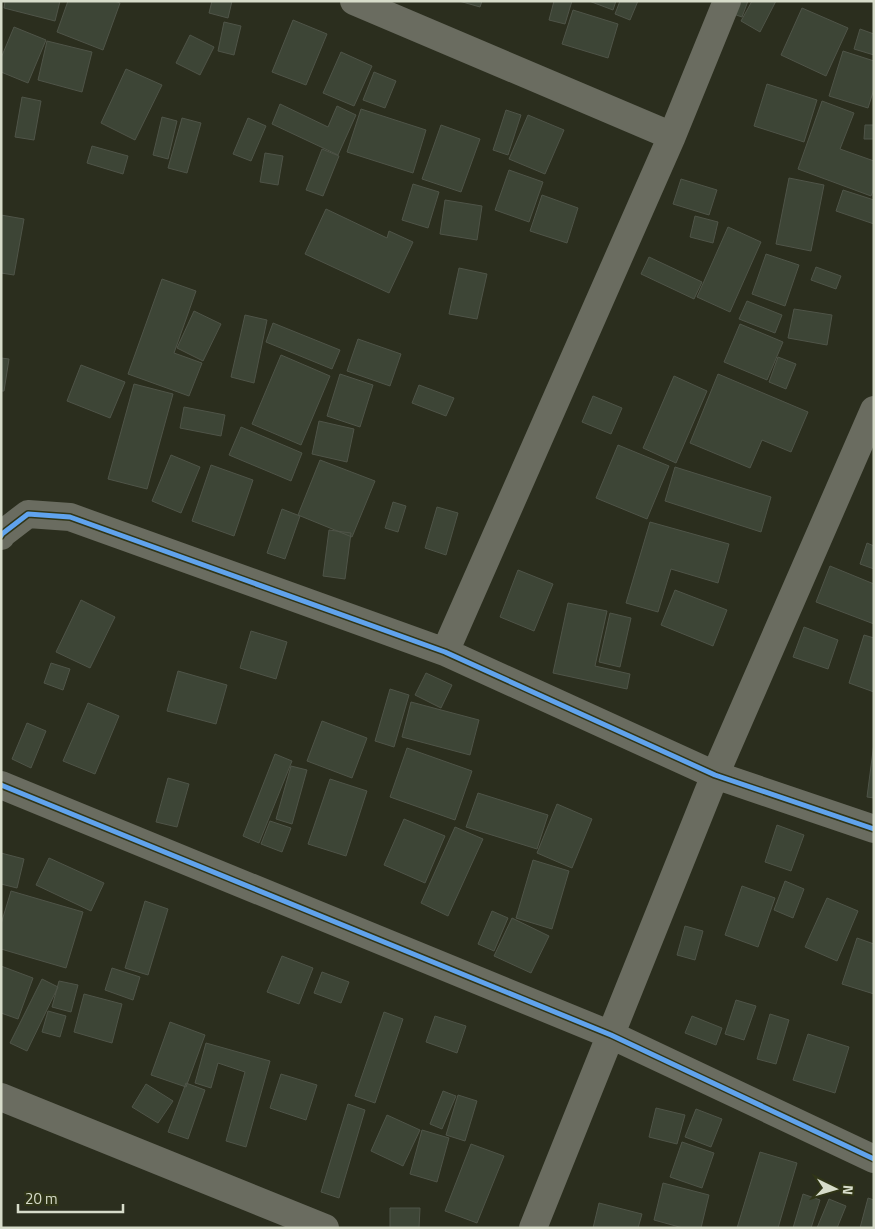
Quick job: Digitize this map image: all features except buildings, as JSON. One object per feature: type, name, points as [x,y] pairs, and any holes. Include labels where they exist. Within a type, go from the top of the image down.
[{"type":"street","points":[[354,1],[672,136]]},
{"type":"street","points":[[445,652],[672,136],[727,1]]},
{"type":"street","points":[[533,1228],[715,775],[874,410]]},
{"type":"street","points":[[1,536],[28,514],[70,517],[445,652],[715,775],[874,829]]},
{"type":"street","points":[[1,785],[610,1035],[874,1159]]},
{"type":"street","points":[[1,1097],[325,1228]]},
{"type":"cycle path","points":[[1,536],[28,514],[70,517],[445,652],[715,775],[874,829]]},
{"type":"cycle path","points":[[1,785],[611,1035],[874,1159]]}]
